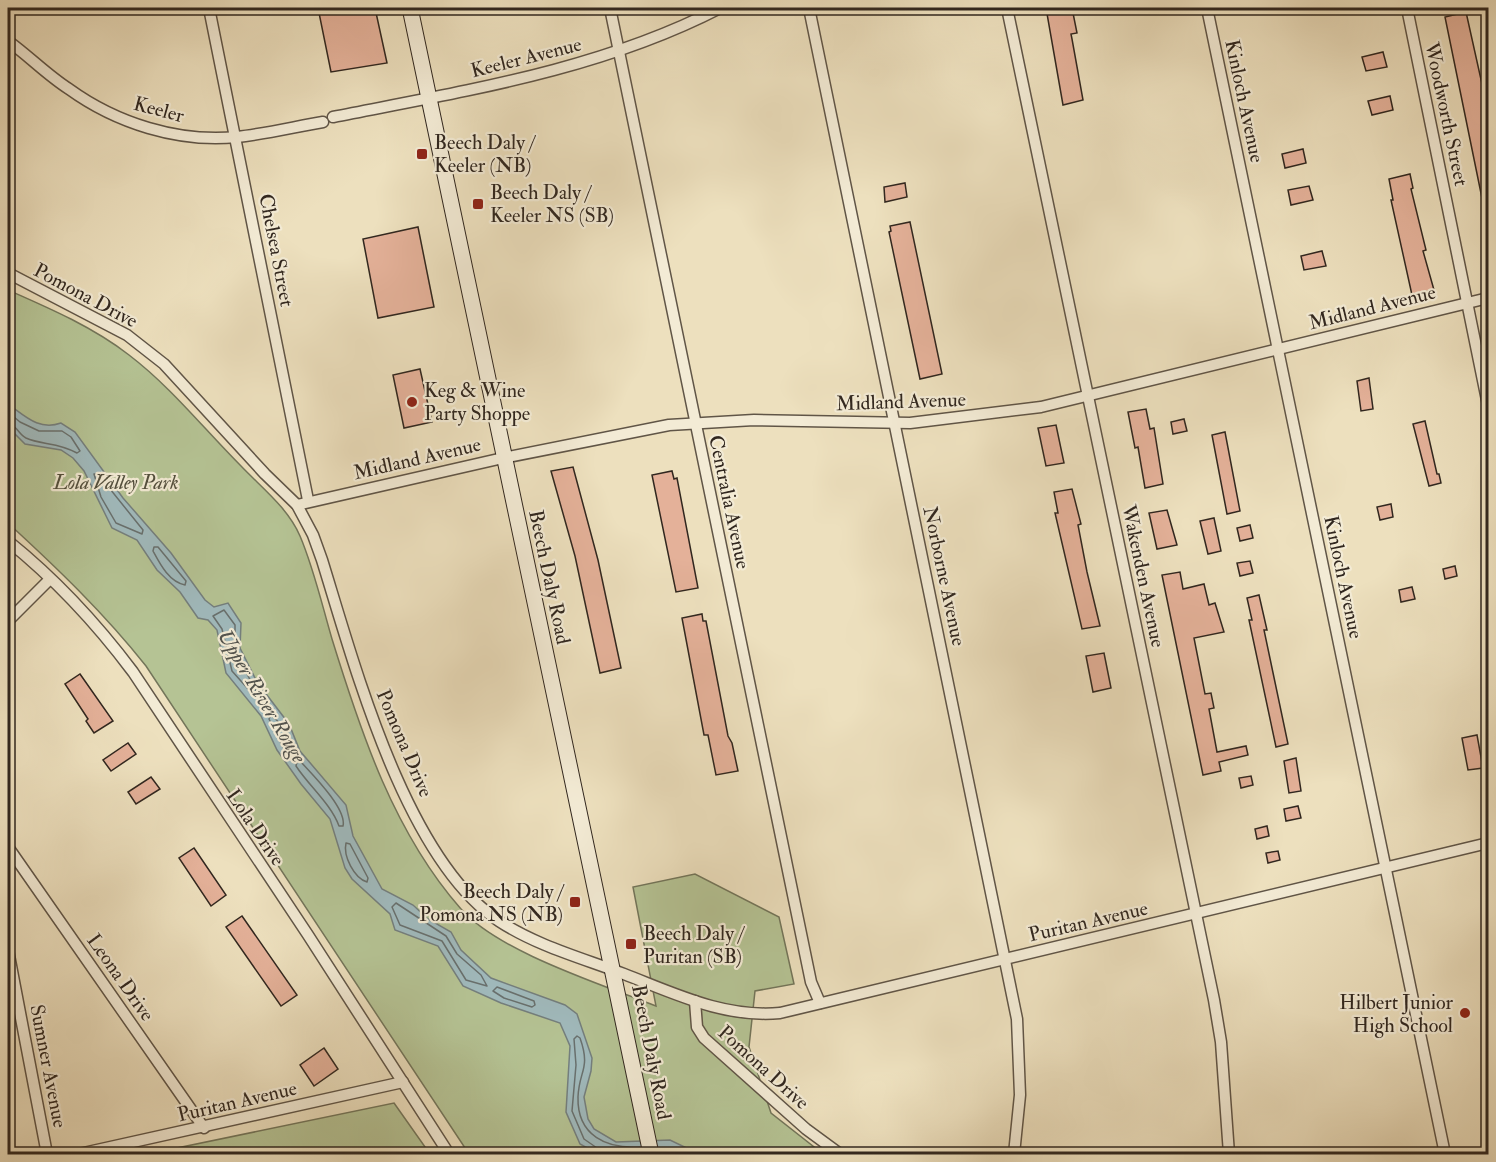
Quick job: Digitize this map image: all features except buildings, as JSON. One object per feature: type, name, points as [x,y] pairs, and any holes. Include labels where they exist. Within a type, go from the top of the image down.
[{"type":"main road","name":"Beech Daly Road","points":[[410,8],[503,458],[614,970],[651,1155]]},
{"type":"street","name":"Chelsea Street","points":[[209,8],[237,136],[308,500]]},
{"type":"street","name":"Centralia Avenue","points":[[610,8],[811,982],[820,1003]]},
{"type":"street","name":"Keeler Avenue","points":[[333,117],[523,78],[619,51],[672,31],[720,8]]},
{"type":"street","name":"Norborne Avenue","points":[[809,8],[1017,1019],[1021,1063],[1014,1155]]},
{"type":"street","name":"Wakenden Avenue","points":[[1007,8],[1221,1042],[1229,1155]]},
{"type":"street","name":"Kinloch Avenue","points":[[1207,8],[1445,1155]]},
{"type":"street","name":"Woodworth Street","points":[[1407,8],[1488,405]]},
{"type":"street","name":"Keeler","points":[[8,42],[68,89],[126,120],[191,136],[237,136],[322,122]]},
{"type":"street","name":"Pomona Drive","points":[[8,273],[105,322],[150,352],[180,380],[244,453],[297,505],[322,560],[372,719],[404,793],[450,870],[485,910],[530,939],[695,1001],[697,1027],[704,1038],[806,1129],[840,1155]]},
{"type":"street","name":"Midland Avenue","points":[[297,505],[308,500],[640,429],[754,420],[895,423],[996,414],[1088,396],[1488,298]]},
{"type":"street","name":"Lola Drive","points":[[8,541],[50,579],[102,632],[134,672],[404,1082],[449,1155]]},
{"type":"street","points":[[8,621],[50,579]]},
{"type":"street","name":"Puritan Avenue","points":[[695,1001],[728,1012],[756,1015],[780,1013],[1488,843]]},
{"type":"street","name":"Leona Drive","points":[[8,847],[204,1128]]},
{"type":"street","name":"Sumner Avenue","points":[[8,950],[47,1155]]},
{"type":"street","name":"Puritan Avenue","points":[[79,1155],[404,1082]]},
{"type":"green space","name":"Lola Valley Park","points":[[8,290],[86,327],[144,367],[173,394],[289,516],[310,561],[343,674],[382,781],[398,815],[437,879],[461,909],[478,925],[525,953],[656,1006],[633,887],[695,874],[779,917],[794,984],[755,991],[749,1047],[771,1113],[823,1154],[469,1154],[146,666],[80,592],[8,523]]},
{"type":"green space","points":[[394,1103],[430,1154],[148,1154]]},
{"type":"water","name":"Upper River Rouge","points":[[8,404],[39,424],[61,423],[75,432],[123,498],[171,553],[205,600],[214,607],[228,603],[241,623],[240,648],[257,682],[289,724],[300,751],[346,805],[353,836],[382,889],[413,905],[428,919],[451,932],[461,950],[491,978],[565,1005],[577,1014],[592,1058],[584,1097],[588,1119],[594,1129],[616,1142],[670,1140],[699,1154],[598,1154],[580,1144],[566,1112],[570,1046],[560,1023],[501,1003],[463,986],[438,946],[395,930],[390,914],[352,879],[345,868],[330,819],[277,750],[261,716],[226,673],[217,630],[208,620],[198,618],[180,592],[157,570],[137,540],[112,528],[84,471],[73,458],[61,450],[25,444],[8,427]]},
{"type":"place","name":"Beech Daly / Keeler (NB)","points":[[422,154]]},
{"type":"place","name":"Beech Daly / Keeler NS (SB)","points":[[478,204]]},
{"type":"place","name":"Keg & Wine Party Shoppe","points":[[412,402]]},
{"type":"place","name":"Beech Daly / Pomona NS (NB)","points":[[575,902]]},
{"type":"place","name":"Beech Daly / Puritan (SB)","points":[[631,944]]},
{"type":"place","name":"Hilbert Junior High School","points":[[1465,1013]]}]
